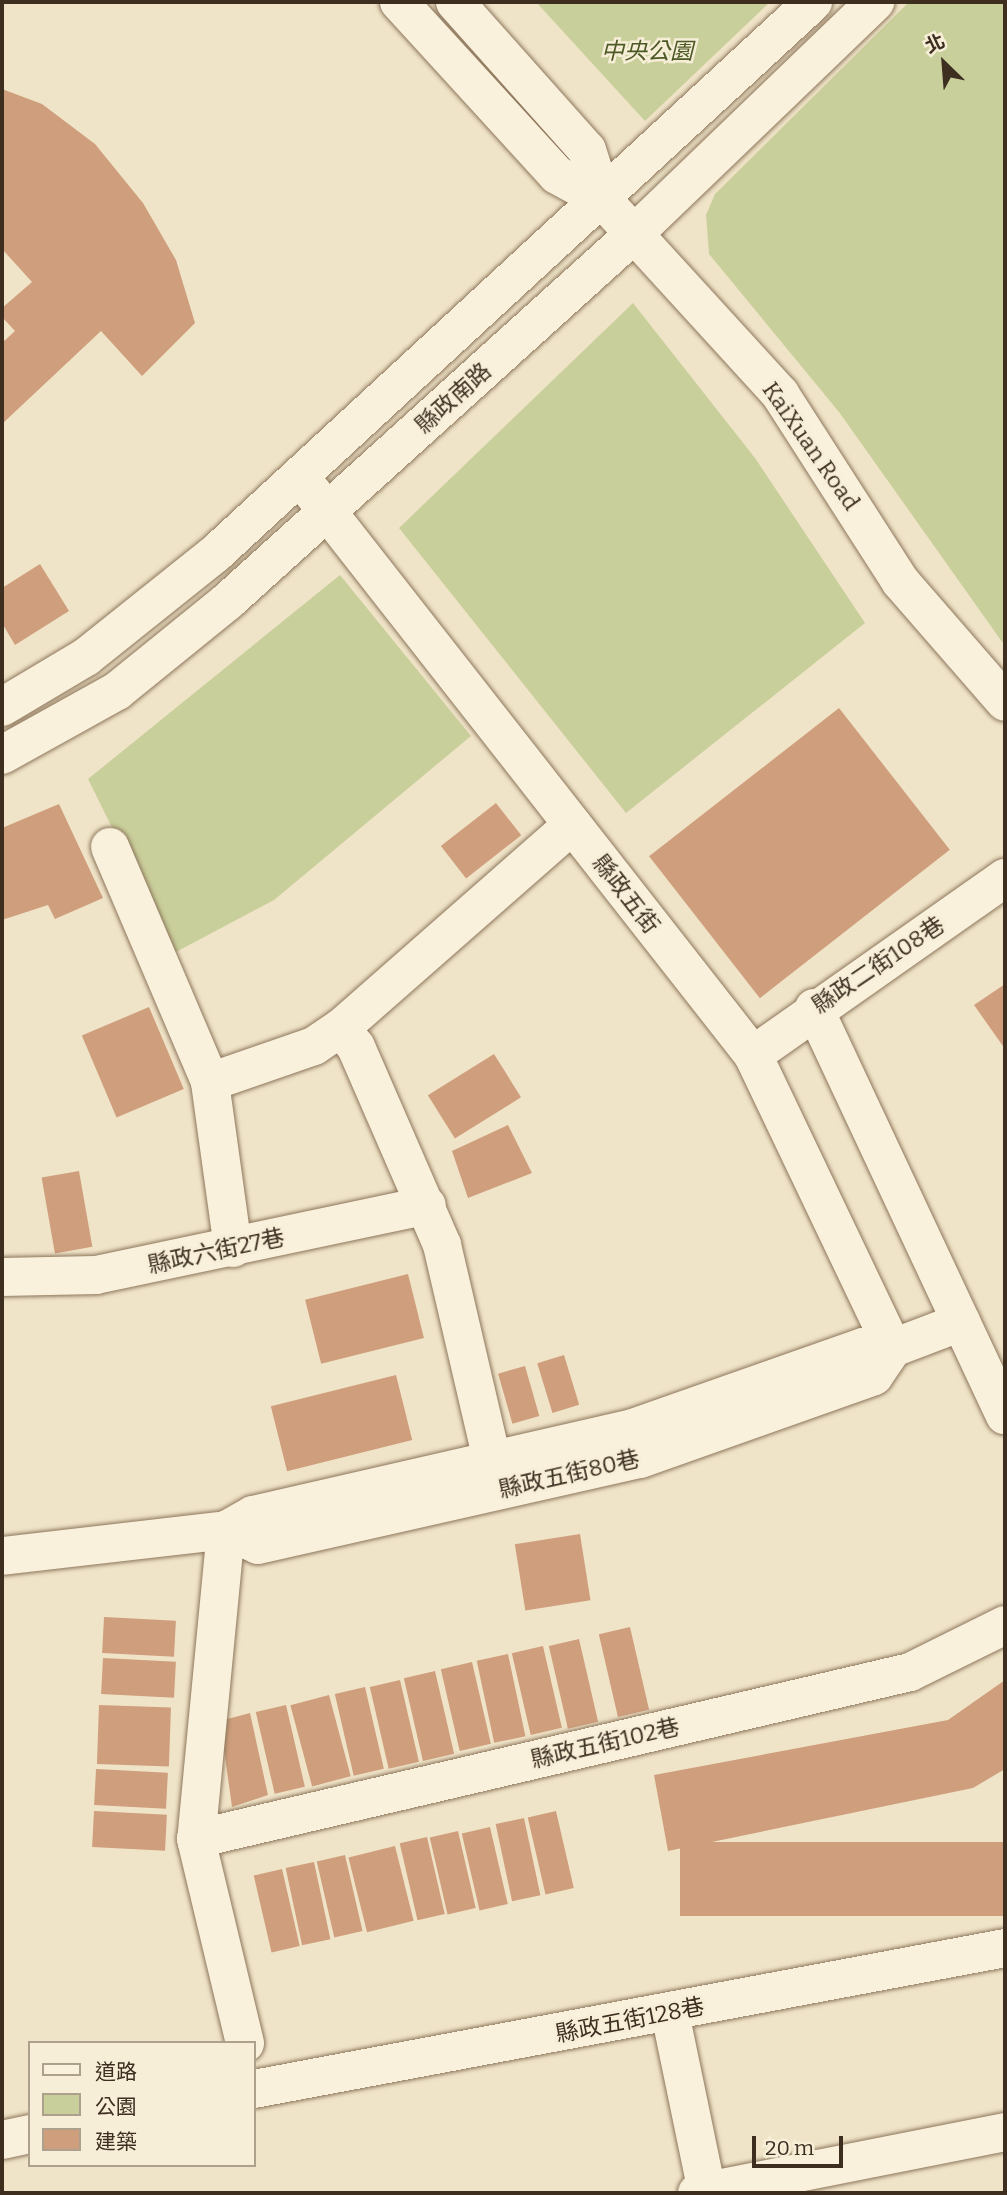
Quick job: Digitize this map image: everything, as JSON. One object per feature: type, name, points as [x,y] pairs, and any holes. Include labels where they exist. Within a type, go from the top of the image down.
[{"type":"street","name":"KaiXuan Road","points":[[399,2],[557,175],[603,200],[780,394],[900,581],[1005,702]]},
{"type":"street","name":"KaiXuan Road","points":[[454,2],[587,149],[603,200]]},
{"type":"street","name":"縣政南路","points":[[2,707],[86,657],[215,554],[603,200],[813,2]]},
{"type":"street","name":"縣政南路","points":[[2,755],[117,691],[327,512],[634,234],[875,2]]},
{"type":"street","name":"縣政五街","points":[[299,477],[753,1055],[893,1348]]},
{"type":"street","points":[[210,1082],[314,1046],[341,1028],[572,825]]},
{"type":"street","points":[[110,848],[210,1082],[233,1248]]},
{"type":"street","name":"縣政二街108巷","points":[[753,1055],[814,1008],[1005,878]]},
{"type":"street","points":[[814,1008],[1005,1416]]},
{"type":"street","points":[[341,1028],[356,1047],[428,1205],[442,1245],[496,1475]]},
{"type":"street","name":"縣政六街27巷","points":[[2,1277],[96,1275],[428,1205]]},
{"type":"street","points":[[893,1348],[961,1322]]},
{"type":"street","name":"縣政五街80巷","points":[[2,1556],[226,1530],[253,1515],[496,1475],[640,1459],[874,1376],[893,1348]]},
{"type":"street","points":[[226,1530],[196,1839],[245,2041]]},
{"type":"street","name":"縣政五街102巷","points":[[196,1839],[910,1672],[1005,1625]]},
{"type":"street","name":"縣政五街128巷","points":[[256,2086],[670,2013],[1005,1948]]},
{"type":"street","points":[[670,2013],[702,2192],[1005,2132]]},
{"type":"street","points":[[2,2140],[28,2134]]},
{"type":"green space","name":"中央公園","points":[[536,2],[770,2],[645,121]]},
{"type":"green space","points":[[909,2],[1005,2],[1005,646],[839,412],[709,254],[706,215],[715,194]]},
{"type":"green space","points":[[633,303],[755,458],[865,623],[626,813],[399,528]]},
{"type":"green space","points":[[340,575],[471,736],[274,900],[174,953],[88,779]]},
{"type":"building","points":[[2,89],[42,104],[95,144],[143,203],[176,260],[195,323],[142,376],[101,331],[2,424],[2,343],[15,331],[2,317],[2,308],[32,282],[2,249]]},
{"type":"building","points":[[40,564],[69,611],[15,645],[2,623],[2,588]]},
{"type":"building","points":[[839,708],[950,850],[760,998],[649,856]]},
{"type":"building","points":[[496,803],[521,835],[466,878],[441,846]]},
{"type":"building","points":[[59,804],[103,898],[55,919],[48,905],[2,920],[2,828]]},
{"type":"building","points":[[1005,984],[1005,1049],[974,1005]]},
{"type":"building","points":[[149,1007],[184,1089],[117,1117],[82,1036]]},
{"type":"building","points":[[494,1054],[521,1097],[455,1139],[428,1095]]},
{"type":"building","points":[[508,1125],[532,1173],[468,1198],[452,1151]]},
{"type":"building","points":[[79,1171],[92,1247],[55,1253],[42,1178]]},
{"type":"building","points":[[408,1274],[424,1338],[321,1364],[305,1300]]},
{"type":"building","points":[[564,1355],[579,1405],[552,1413],[537,1363]]},
{"type":"building","points":[[525,1366],[539,1416],[512,1424],[498,1374]]},
{"type":"building","points":[[396,1375],[412,1440],[287,1471],[271,1406]]},
{"type":"building","points":[[580,1534],[590,1600],[525,1610],[515,1544]]},
{"type":"building","points":[[104,1617],[176,1621],[174,1657],[102,1653]]},
{"type":"building","points":[[630,1627],[649,1710],[618,1717],[599,1634]]},
{"type":"building","points":[[579,1639],[598,1722],[568,1729],[549,1646]]},
{"type":"building","points":[[543,1646],[562,1728],[531,1735],[512,1653]]},
{"type":"building","points":[[508,1654],[525,1736],[494,1743],[477,1661]]},
{"type":"building","points":[[103,1658],[176,1662],[174,1698],[101,1694]]},
{"type":"building","points":[[472,1662],[491,1744],[460,1751],[441,1669]]},
{"type":"building","points":[[435,1671],[454,1754],[423,1761],[404,1678]]},
{"type":"building","points":[[400,1680],[419,1762],[389,1769],[370,1687]]},
{"type":"building","points":[[1005,1680],[1005,1769],[973,1788],[668,1851],[654,1775],[948,1720]]},
{"type":"building","points":[[365,1687],[384,1769],[354,1776],[335,1694]]},
{"type":"building","points":[[329,1695],[351,1776],[312,1786],[290,1705]]},
{"type":"building","points":[[99,1705],[171,1708],[169,1766],[97,1764]]},
{"type":"building","points":[[286,1705],[305,1787],[275,1794],[256,1712]]},
{"type":"building","points":[[250,1713],[268,1795],[232,1807],[220,1721]]},
{"type":"building","points":[[96,1769],[168,1773],[166,1809],[94,1805]]},
{"type":"building","points":[[94,1811],[167,1815],[165,1851],[92,1847]]},
{"type":"building","points":[[556,1811],[574,1888],[546,1894],[528,1818]]},
{"type":"building","points":[[524,1818],[540,1895],[512,1901],[496,1824]]},
{"type":"building","points":[[490,1827],[508,1904],[480,1910],[462,1834]]},
{"type":"building","points":[[458,1831],[476,1908],[448,1914],[430,1838]]},
{"type":"building","points":[[427,1837],[445,1914],[417,1920],[400,1843]]},
{"type":"building","points":[[680,1842],[1005,1842],[1005,1916],[680,1916]]},
{"type":"building","points":[[395,1846],[414,1921],[367,1932],[348,1858]]},
{"type":"building","points":[[345,1855],[363,1931],[334,1938],[317,1862]]},
{"type":"building","points":[[314,1862],[330,1939],[302,1945],[286,1868]]},
{"type":"building","points":[[282,1869],[300,1946],[272,1952],[254,1876]]}]
